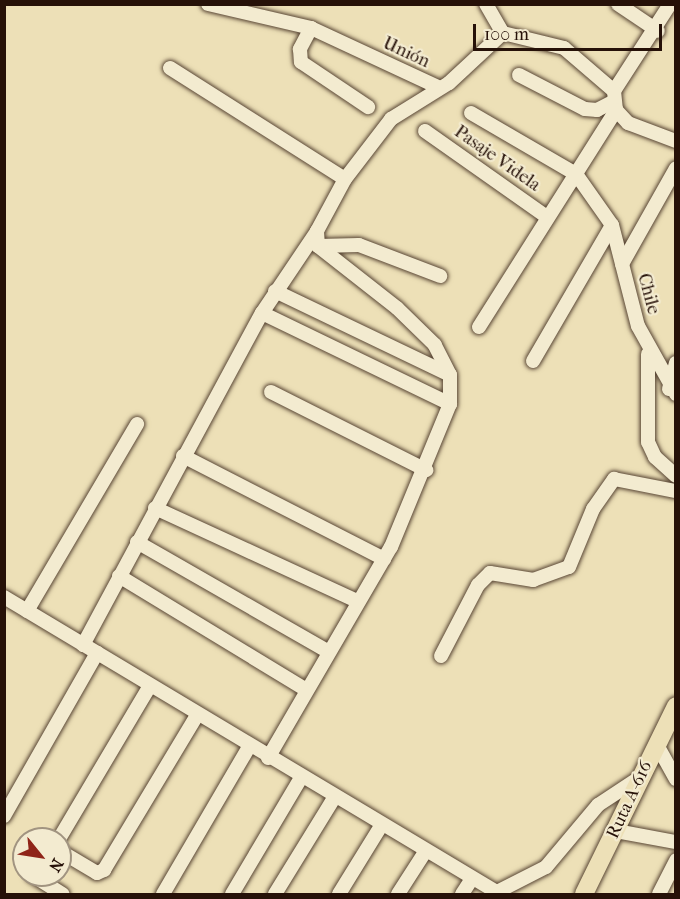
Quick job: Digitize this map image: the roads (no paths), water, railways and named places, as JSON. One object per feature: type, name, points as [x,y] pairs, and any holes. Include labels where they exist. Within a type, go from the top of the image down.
[{"type":"main road","name":"Ruta A-616","points":[[584,894],[675,706]]},
{"type":"street","name":"Unión","points":[[208,4],[311,28],[440,88],[502,33]]},
{"type":"street","points":[[486,4],[502,33],[564,48],[615,101],[628,123],[675,141]]},
{"type":"street","points":[[618,4],[658,31]]},
{"type":"street","points":[[479,327],[576,174],[615,101],[658,31],[670,4]]},
{"type":"street","points":[[311,28],[300,49],[301,62],[368,107]]},
{"type":"street","points":[[170,68],[345,179]]},
{"type":"street","points":[[519,75],[585,109],[597,110],[615,101]]},
{"type":"street","points":[[83,645],[262,313],[275,291],[317,239],[345,179],[391,119],[440,88]]},
{"type":"street","points":[[471,113],[576,174],[614,231],[533,361]]},
{"type":"street","name":"Pasaje Videla","points":[[425,131],[548,217]]},
{"type":"street","name":"Chile","points":[[622,264],[675,168]]},
{"type":"street","points":[[663,188],[675,196]]},
{"type":"street","name":"Chile","points":[[614,231],[648,352],[672,391]]},
{"type":"street","points":[[317,239],[365,247],[440,276]]},
{"type":"street","points":[[268,758],[305,690],[384,559],[426,470],[450,404],[450,375],[435,345],[397,308],[317,239]]},
{"type":"street","points":[[275,291],[450,375]]},
{"type":"street","points":[[262,313],[450,404]]},
{"type":"street","points":[[648,352],[648,442],[655,457],[675,476]]},
{"type":"street","points":[[672,391],[675,363]]},
{"type":"street","points":[[271,392],[426,470]]},
{"type":"street","points":[[27,611],[137,424]]},
{"type":"street","points":[[183,456],[384,559]]},
{"type":"street","points":[[441,656],[478,585],[490,573],[533,580],[569,567],[593,509],[614,479],[675,491]]},
{"type":"street","points":[[155,508],[357,601]]},
{"type":"street","points":[[137,542],[329,652]]},
{"type":"street","points":[[119,576],[305,690]]},
{"type":"street","points":[[4,597],[249,747],[471,880],[497,893],[546,867],[598,805],[642,776]]},
{"type":"street","points":[[4,816],[97,653]]},
{"type":"street","points":[[66,827],[150,686]]},
{"type":"street","points":[[72,858],[97,873],[104,870],[197,715]]},
{"type":"street","points":[[657,745],[675,778]]},
{"type":"street","points":[[162,894],[249,747]]},
{"type":"street","points":[[232,894],[301,777]]},
{"type":"street","points":[[275,894],[334,798]]},
{"type":"street","points":[[339,894],[381,826]]},
{"type":"street","points":[[616,831],[675,842]]},
{"type":"street","points":[[398,894],[425,852]]},
{"type":"street","points":[[659,894],[675,860]]},
{"type":"street","points":[[462,894],[471,880]]}]
